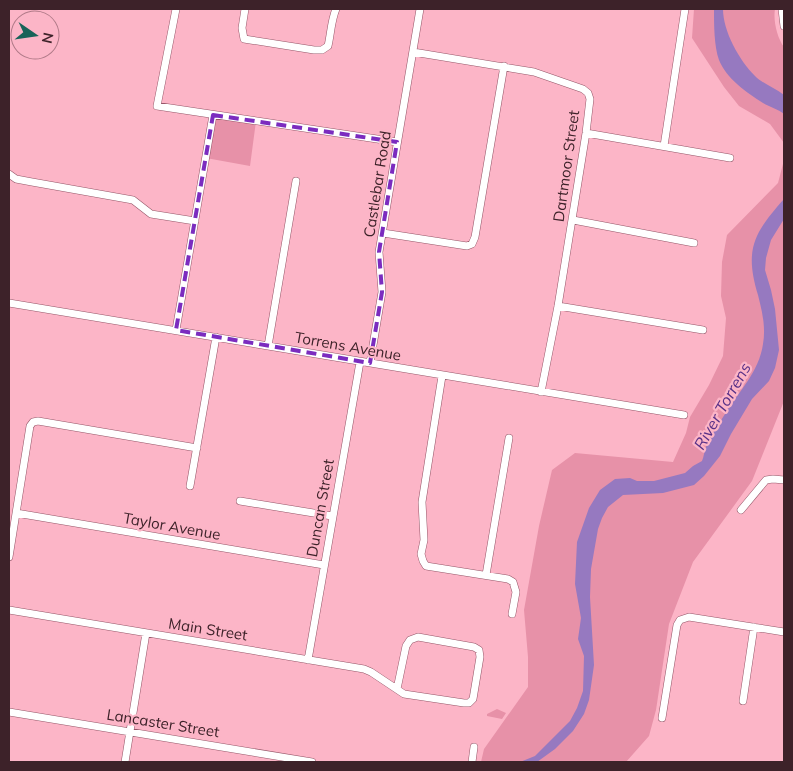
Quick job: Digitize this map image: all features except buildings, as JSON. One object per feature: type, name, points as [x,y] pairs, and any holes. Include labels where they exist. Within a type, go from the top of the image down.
[{"type":"street","points":[[176,9],[157,106],[397,142]]},
{"type":"street","points":[[245,9],[242,28],[244,39],[314,50],[322,50],[328,46],[332,20],[336,9]]},
{"type":"street","name":"Castlebar Road","points":[[370,363],[382,292],[379,252],[420,9]]},
{"type":"street","points":[[664,146],[685,9]]},
{"type":"street","points":[[782,9],[784,26]]},
{"type":"street","name":"Dartmoor Street","points":[[413,52],[534,72],[583,89],[588,93],[590,100],[586,133],[558,306],[541,392]]},
{"type":"street","points":[[383,233],[467,246],[472,244],[475,237],[504,66]]},
{"type":"street","points":[[176,330],[213,115]]},
{"type":"street","points":[[586,133],[730,158]]},
{"type":"street","points":[[9,174],[16,179],[132,200],[151,214],[195,222]]},
{"type":"street","points":[[268,346],[296,181]]},
{"type":"street","points":[[572,220],[694,243]]},
{"type":"street","name":"Torrens Avenue","points":[[9,302],[684,415]]},
{"type":"street","points":[[558,306],[703,330]]},
{"type":"street","points":[[190,486],[216,337]]},
{"type":"street","name":"Duncan Street","points":[[308,660],[360,362]]},
{"type":"street","points":[[442,376],[422,502],[424,540],[421,554],[422,561],[426,566],[508,579],[513,582],[516,592],[512,614]]},
{"type":"street","points":[[9,557],[30,426],[33,422],[38,421],[197,448]]},
{"type":"street","points":[[486,576],[509,438]]},
{"type":"street","points":[[741,510],[766,480],[784,480]]},
{"type":"street","points":[[240,501],[332,516]]},
{"type":"street","name":"Taylor Avenue","points":[[16,514],[324,565]]},
{"type":"street","name":"Main Street","points":[[9,610],[366,669],[404,694],[469,703],[473,699],[480,657],[479,650],[474,647],[418,637],[410,640],[406,646],[397,689]]},
{"type":"street","points":[[662,718],[677,625],[680,620],[689,617],[784,632]]},
{"type":"street","points":[[743,701],[754,628]]},
{"type":"street","points":[[125,762],[146,633]]},
{"type":"street","name":"Lancaster Street","points":[[9,712],[312,762]]},
{"type":"street","points":[[472,762],[474,746]]},
{"type":"highlighted area","points":[[213,115],[397,142],[379,252],[382,292],[370,363],[176,330]]},
{"type":"shaded area","points":[[694,9],[775,9],[776,29],[784,47],[784,143],[770,124],[739,106],[724,87],[692,38]]},
{"type":"shaded area","points":[[714,9],[723,9],[729,36],[738,54],[749,69],[758,79],[784,95],[784,114],[744,90],[722,67],[716,48]]},
{"type":"shaded area","points":[[213,115],[256,121],[250,166],[206,158]]},
{"type":"shaded area","points":[[784,160],[784,401],[752,481],[693,562],[669,624],[656,710],[649,736],[626,762],[481,762],[484,749],[528,687],[528,657],[524,610],[539,526],[552,470],[575,453],[673,462],[686,433],[690,417],[723,356],[726,318],[721,296],[722,262],[727,235],[778,183]]},
{"type":"shaded area","name":"River Torrens","points":[[784,199],[784,219],[771,240],[765,270],[775,309],[779,350],[775,368],[769,381],[752,399],[720,456],[694,485],[663,493],[623,495],[608,507],[598,529],[591,569],[590,597],[594,665],[589,700],[584,714],[573,731],[555,749],[537,762],[520,762],[535,756],[570,721],[583,691],[584,656],[578,639],[581,618],[575,584],[577,542],[589,508],[600,490],[615,479],[630,478],[637,481],[654,481],[685,473],[702,461],[712,434],[748,381],[757,364],[763,344],[764,325],[754,279],[752,253],[754,242],[759,232]]},
{"type":"shaded area","points":[[497,709],[506,713],[502,719],[487,716],[487,714]]}]
